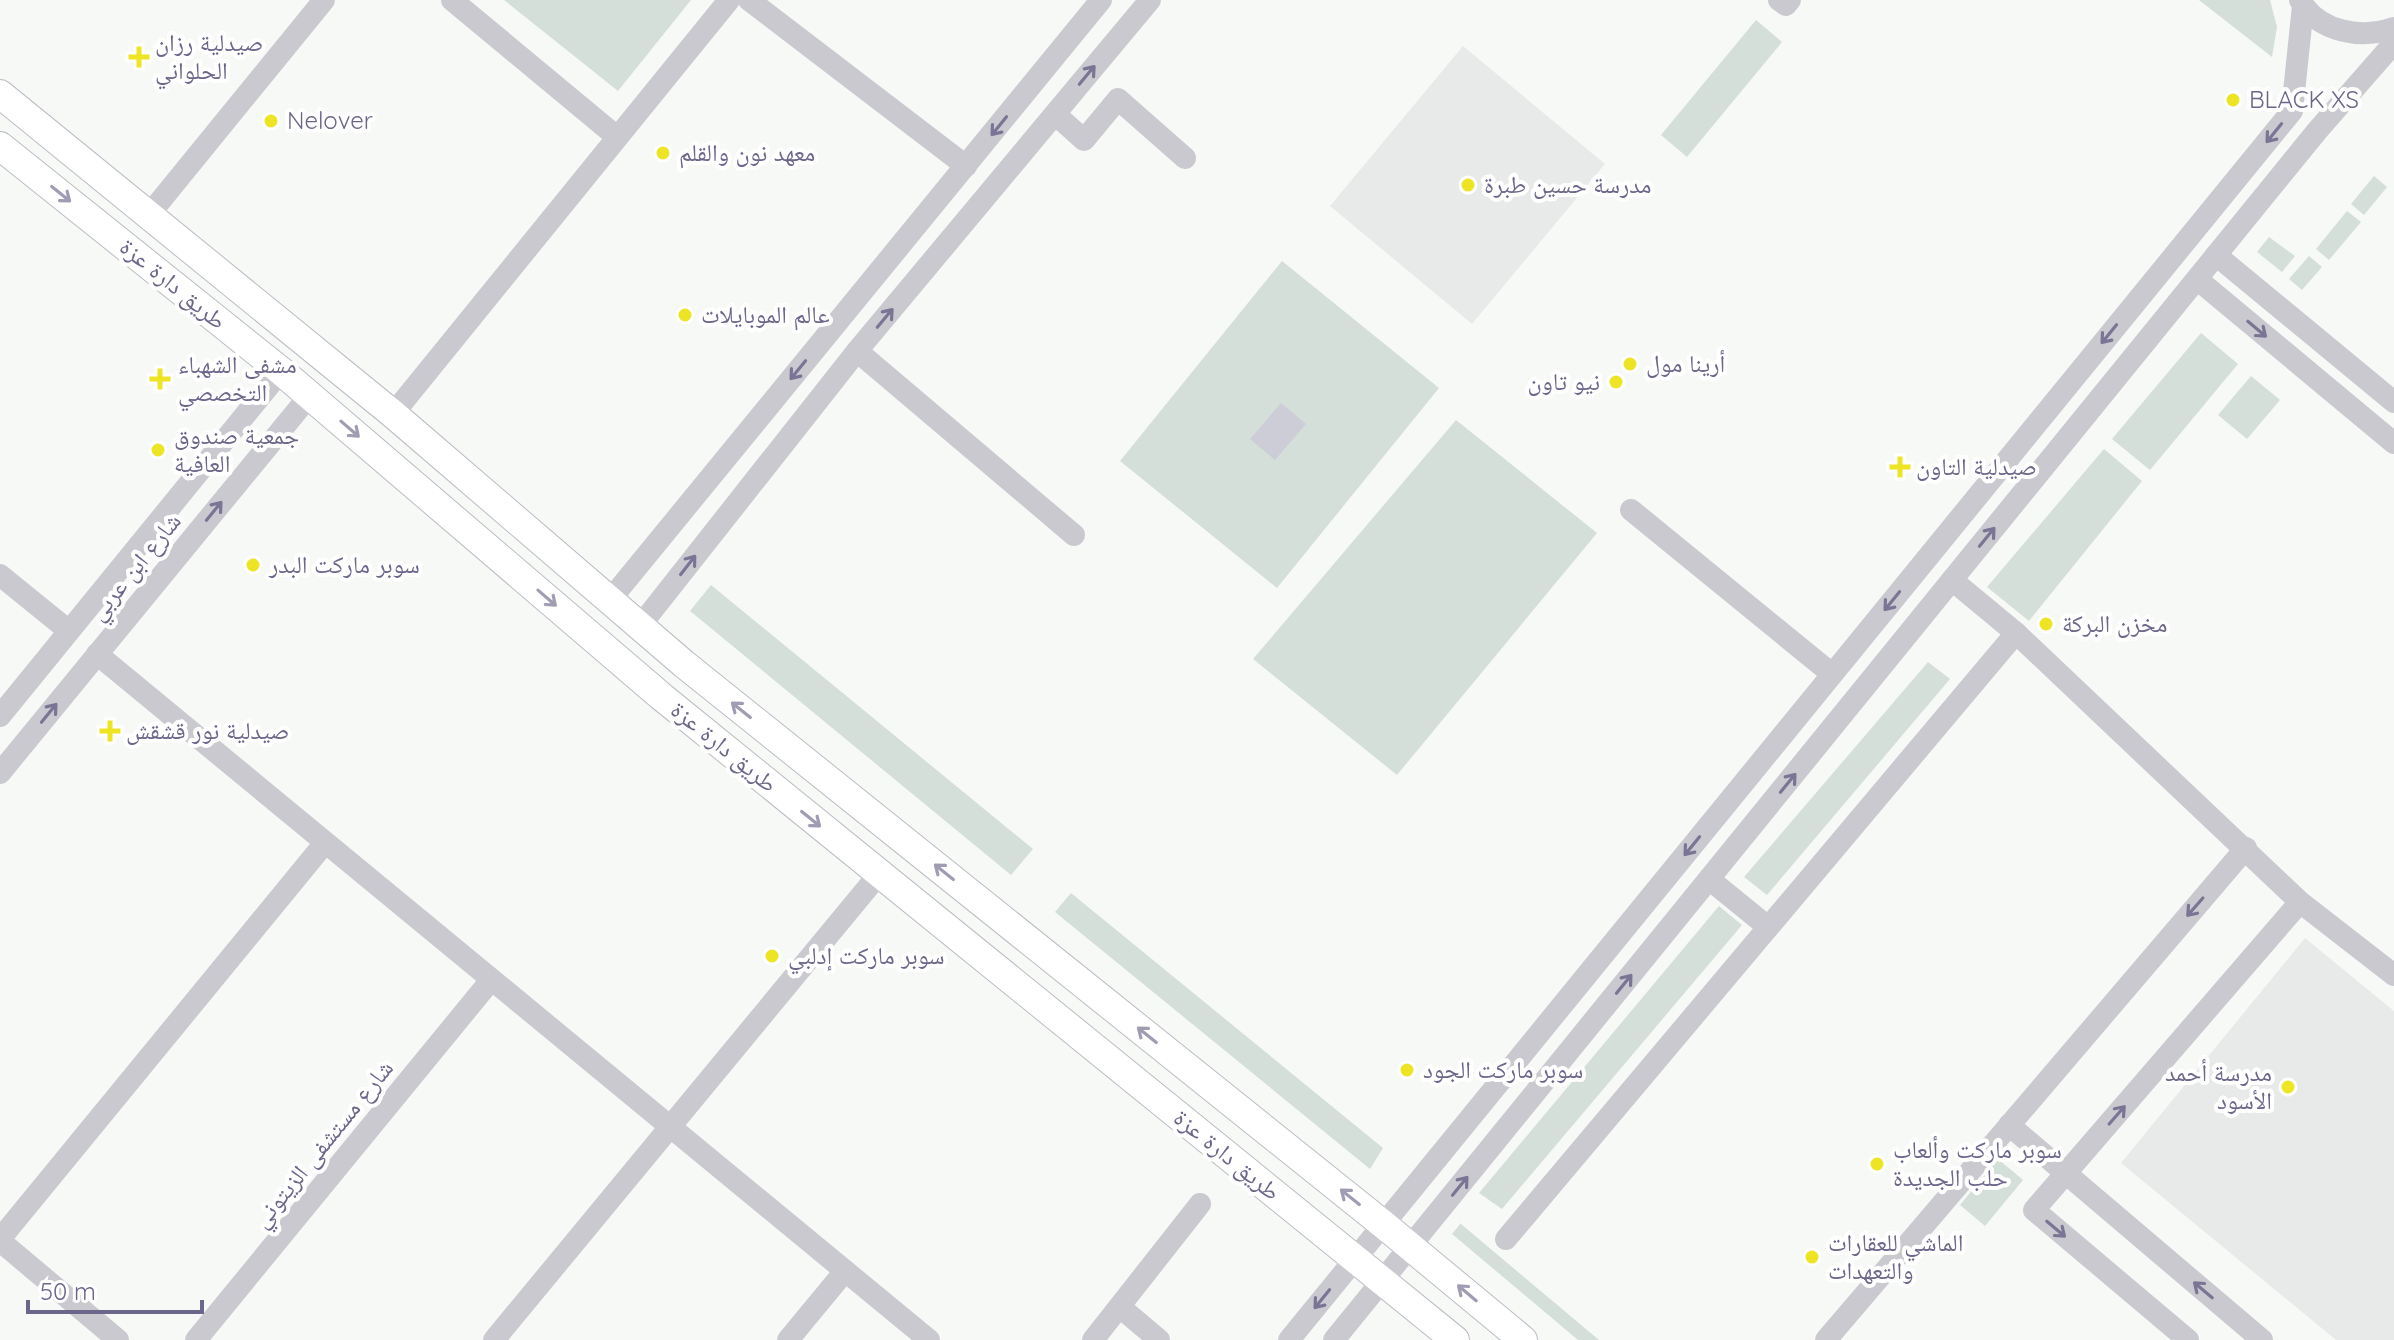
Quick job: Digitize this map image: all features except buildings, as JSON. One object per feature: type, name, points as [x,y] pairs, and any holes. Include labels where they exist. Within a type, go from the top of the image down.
[{"type":"main road","points":[[0,94],[393,414],[684,664],[1523,1340]]},
{"type":"main road","name":"طريق دارة عزة","points":[[0,146],[310,395],[662,697],[1455,1340]]},
{"type":"main road","points":[[662,697],[684,664]]},
{"type":"street","points":[[148,216],[324,0]]},
{"type":"street","points":[[452,0],[617,137]]},
{"type":"street","points":[[393,414],[729,0]]},
{"type":"street","points":[[749,0],[966,166]]},
{"type":"street","points":[[610,600],[1101,0]]},
{"type":"street","points":[[640,626],[857,351],[1150,0]]},
{"type":"street","points":[[1779,0],[1786,5],[1790,0]]},
{"type":"street","points":[[2302,3],[2324,24],[2350,34],[2378,34],[2394,28]]},
{"type":"street","points":[[1289,1340],[2292,111],[2302,3]]},
{"type":"street","points":[[1334,1340],[2317,131],[2394,43]]},
{"type":"street","points":[[1055,114],[1084,140],[1118,99],[1185,158]]},
{"type":"street","points":[[2216,255],[2394,402]]},
{"type":"street","points":[[2197,279],[2394,443]]},
{"type":"street","points":[[857,351],[1074,535]]},
{"type":"street","points":[[0,716],[281,371]]},
{"type":"street","name":"شارع ابن عربي","points":[[0,773],[310,395]]},
{"type":"street","points":[[1631,510],[1832,674]]},
{"type":"street","points":[[0,575],[69,631]]},
{"type":"street","points":[[1952,580],[2016,633],[2300,902],[2394,975]]},
{"type":"street","points":[[1506,1239],[2016,633]]},
{"type":"street","points":[[97,654],[929,1340]]},
{"type":"street","points":[[118,1340],[0,1240],[324,844]]},
{"type":"street","points":[[1826,1340],[2246,848]]},
{"type":"street","points":[[494,1340],[879,874]]},
{"type":"street","points":[[1709,879],[1768,927]]},
{"type":"street","points":[[2188,1340],[2034,1210],[2300,902]]},
{"type":"street","name":"شارع مستشفى الزيتوني","points":[[196,1340],[491,980]]},
{"type":"street","points":[[2009,1125],[2262,1340]]},
{"type":"street","points":[[1093,1340],[1200,1204]]},
{"type":"street","points":[[788,1340],[845,1271]]},
{"type":"street","points":[[1120,1307],[1159,1340]]},
{"type":"shaded area","points":[[504,0],[691,0],[618,91]]},
{"type":"shaded area","points":[[2199,0],[2270,0],[2277,27],[2272,57]]},
{"type":"shaded area","points":[[1756,20],[1782,42],[1687,157],[1661,135]]},
{"type":"shaded area","name":"مدرسة حسين طبرة","points":[[1463,46],[1605,164],[1472,324],[1330,206]]},
{"type":"shaded area","points":[[2374,176],[2387,187],[2364,215],[2351,204]]},
{"type":"shaded area","points":[[2347,211],[2361,222],[2329,260],[2316,249]]},
{"type":"shaded area","points":[[2269,237],[2295,256],[2282,272],[2257,252]]},
{"type":"shaded area","points":[[2309,256],[2322,267],[2302,290],[2289,279]]},
{"type":"shaded area","points":[[1282,261],[1439,388],[1277,588],[1120,461]]},
{"type":"shaded area","points":[[2201,333],[2238,364],[2150,470],[2112,439]]},
{"type":"shaded area","points":[[2251,376],[2280,400],[2247,439],[2218,415]]},
{"type":"shaded area","points":[[1281,403],[1306,424],[1275,460],[1250,439]]},
{"type":"shaded area","points":[[1456,420],[1597,533],[1397,775],[1253,659]]},
{"type":"shaded area","points":[[2104,449],[2142,481],[2029,621],[1987,587]]},
{"type":"shaded area","points":[[711,585],[1033,849],[1011,875],[690,611]]},
{"type":"shaded area","points":[[1928,662],[1950,679],[1767,895],[1744,877]]},
{"type":"shaded area","points":[[1071,893],[1383,1148],[1370,1169],[1055,912]]},
{"type":"shaded area","points":[[1719,906],[1742,925],[1502,1209],[1479,1193]]},
{"type":"shaded area","name":"مدرسة أحمد الأسود","points":[[2305,938],[2394,1011],[2394,1340],[2336,1340],[2121,1163]]},
{"type":"shaded area","points":[[1998,1159],[2023,1180],[1985,1226],[1960,1205]]},
{"type":"shaded area","points":[[1461,1223],[1599,1340],[1578,1340],[1452,1234]]},
{"type":"place","name":"صيدلية رزان الحلواني","points":[[139,57]]},
{"type":"place","name":"BLACK XS","points":[[2233,100]]},
{"type":"place","name":"Nelover","points":[[271,121]]},
{"type":"place","name":"معهد نون والقلم","points":[[663,153]]},
{"type":"place","name":"مدرسة حسين طبرة","points":[[1468,185]]},
{"type":"place","name":"عالم الموبايلات","points":[[685,315]]},
{"type":"place","name":"أرينا مول","points":[[1630,364]]},
{"type":"place","name":"مشفى الشهباء التخصصي","points":[[160,379]]},
{"type":"place","name":"نيو تاون","points":[[1616,382]]},
{"type":"place","name":"جمعية صندوق العافية","points":[[158,450]]},
{"type":"place","name":"صيدلية التاون","points":[[1900,467]]},
{"type":"place","name":"سوبر ماركت البدر","points":[[253,565]]},
{"type":"place","name":"مخزن البركة","points":[[2046,624]]},
{"type":"place","name":"صيدلية نور قشقش","points":[[110,731]]},
{"type":"place","name":"سوبر ماركت إدلبي","points":[[772,956]]},
{"type":"place","name":"سوبر ماركت الجود","points":[[1407,1070]]},
{"type":"place","name":"مدرسة أحمد الأسود","points":[[2288,1087]]},
{"type":"place","name":"سوبر ماركت وألعاب حلب الجديدة","points":[[1877,1164]]},
{"type":"place","name":"الماشي للعقارات والتعهدات","points":[[1812,1257]]}]
